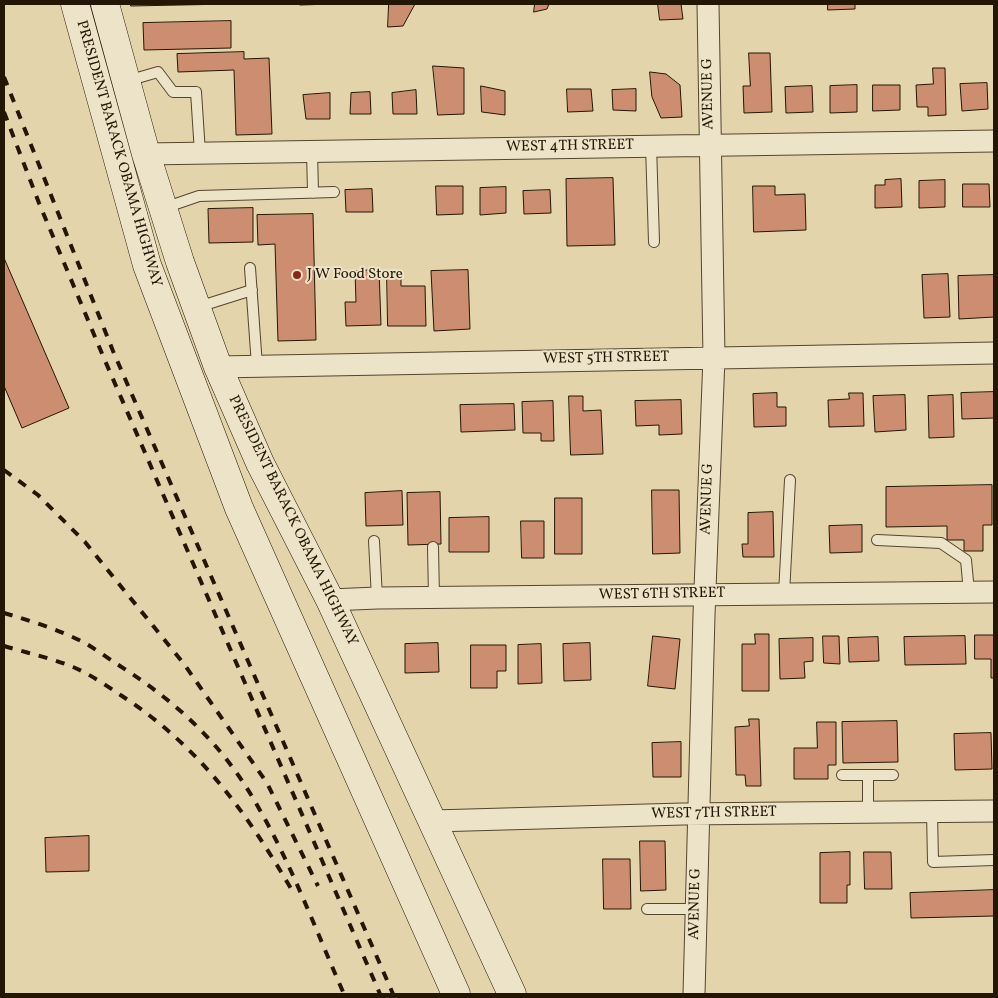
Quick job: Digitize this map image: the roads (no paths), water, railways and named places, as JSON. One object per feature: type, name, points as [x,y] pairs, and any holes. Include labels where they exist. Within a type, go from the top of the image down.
[{"type":"main road","name":"PRESIDENT BARACK OBAMA HIGHWAY","points":[[75,4],[147,264],[208,429],[243,518],[456,994]]},
{"type":"main road","name":"PRESIDENT BARACK OBAMA HIGHWAY","points":[[105,4],[125,81],[163,209],[218,367],[260,464],[330,600],[512,994]]},
{"type":"street","name":"AVENUE G","points":[[694,994],[705,595],[714,357],[708,4]]},
{"type":"street","name":"WEST 4TH STREET","points":[[146,154],[994,141]]},
{"type":"street","name":"WEST 5TH STREET","points":[[218,367],[994,353]]},
{"type":"street","name":"WEST 6TH STREET","points":[[330,600],[434,597],[994,592]]},
{"type":"street","name":"WEST 7TH STREET","points":[[433,821],[699,814],[994,811]]},
{"type":"lane","points":[[125,81],[158,72],[173,92],[196,92],[200,153]]},
{"type":"lane","points":[[652,145],[654,242]]},
{"type":"lane","points":[[312,151],[314,193]]},
{"type":"lane","points":[[163,209],[199,196],[334,192]]},
{"type":"lane","points":[[250,268],[257,366]]},
{"type":"lane","points":[[197,307],[252,290]]},
{"type":"lane","points":[[784,594],[790,480]]},
{"type":"lane","points":[[877,540],[941,542],[966,560],[969,592]]},
{"type":"lane","points":[[374,541],[377,598]]},
{"type":"lane","points":[[433,548],[434,597]]},
{"type":"lane","points":[[842,775],[893,775]]},
{"type":"lane","points":[[868,775],[868,812]]},
{"type":"lane","points":[[932,812],[933,862],[994,860]]},
{"type":"lane","points":[[647,908],[696,910]]},
{"type":"railway","points":[[4,77],[113,351],[393,994]]},
{"type":"railway","points":[[4,112],[39,203],[103,356],[380,994]]},
{"type":"railway","points":[[4,470],[38,495],[85,542],[184,664],[267,783],[318,886]]},
{"type":"railway","points":[[4,613],[56,630],[89,646],[161,695],[180,710],[214,744],[244,783],[270,828],[293,875],[344,994]]},
{"type":"railway","points":[[4,646],[56,661],[86,673],[150,716],[175,737],[220,784],[258,835],[293,892]]},
{"type":"place","name":"J W Food Store","points":[[297,275]]}]
